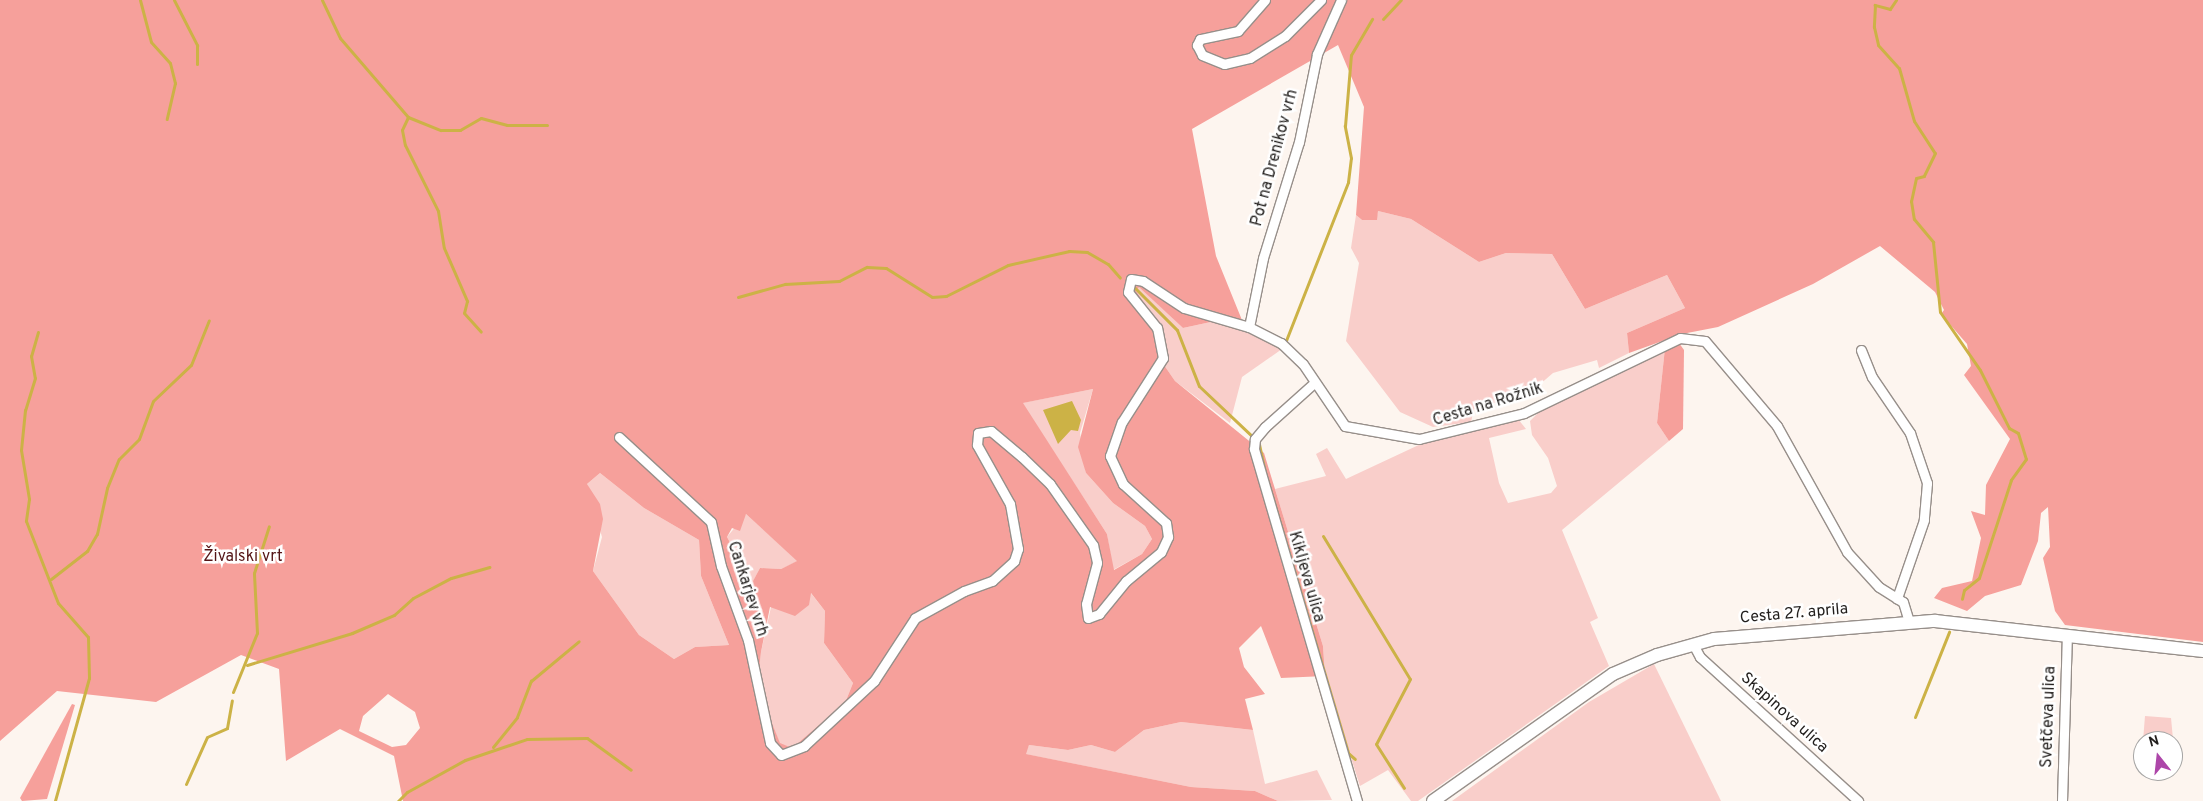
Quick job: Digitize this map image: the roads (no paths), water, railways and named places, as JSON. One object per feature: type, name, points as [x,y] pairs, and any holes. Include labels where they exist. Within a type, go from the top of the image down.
[{"type":"main road","name":"Cesta 27. aprila","points":[[1433,801],[1599,682],[1638,662],[1693,644],[1771,632],[1909,622],[1962,622],[2203,651]]},
{"type":"street","points":[[1265,0],[1238,31],[1200,39],[1197,46],[1202,55],[1224,64],[1250,58],[1285,36],[1321,0]]},
{"type":"street","name":"Pot na Drenikov vrh","points":[[1249,327],[1264,258],[1299,142],[1317,54],[1341,0]]},
{"type":"street","name":"Cesta na Rožnik","points":[[781,755],[804,746],[874,681],[915,618],[992,581],[1014,561],[1018,549],[1010,504],[977,444],[978,433],[991,431],[1050,484],[1093,545],[1096,563],[1086,604],[1088,618],[1099,614],[1126,581],[1161,552],[1168,537],[1166,523],[1123,484],[1110,456],[1122,422],[1163,358],[1157,328],[1128,292],[1128,281],[1143,281],[1205,317],[1249,327],[1292,352],[1345,426],[1386,436],[1430,438],[1524,413],[1670,342],[1698,338],[1713,347],[1777,426],[1856,565],[1907,608],[1909,622]]},
{"type":"street","points":[[1862,350],[1872,377],[1910,433],[1927,483],[1924,520],[1897,598]]},
{"type":"street","name":"Kikljeva ulica","points":[[1314,383],[1265,427],[1255,440],[1254,449],[1357,801]]},
{"type":"street","name":"Cankarjev vrh","points":[[619,437],[711,522],[721,566],[748,640],[770,743],[781,755]]},
{"type":"street","name":"Svetčeva ulica","points":[[2062,801],[2067,635]]},
{"type":"street","name":"Skapinova ulica","points":[[1693,644],[1700,657],[1858,801]]},
{"type":"waterway","points":[[140,0],[151,42],[170,63],[175,83],[167,119]]},
{"type":"waterway","points":[[174,0],[197,45],[197,64]]},
{"type":"waterway","points":[[322,0],[340,38],[408,117],[402,130],[405,145],[438,211],[444,248],[467,301],[464,313],[481,332]]},
{"type":"waterway","points":[[1383,19],[1401,0]]},
{"type":"waterway","points":[[1896,0],[1890,9],[1875,5],[1874,27],[1878,45],[1899,68],[1914,121],[1935,153],[1924,176],[1916,178],[1911,201],[1914,219],[1933,242],[1940,312],[1980,370],[2009,428],[2018,433],[2026,459],[2011,480],[1979,578],[1964,590],[1962,599]]},
{"type":"waterway","points":[[1285,343],[1348,182],[1351,158],[1345,126],[1351,55],[1372,19]]},
{"type":"waterway","points":[[408,117],[441,130],[460,130],[481,118],[507,125],[547,125]]},
{"type":"waterway","points":[[738,297],[785,284],[839,281],[867,267],[886,268],[932,297],[946,296],[1008,265],[1069,251],[1087,252],[1108,264],[1120,278]]},
{"type":"waterway","points":[[1134,287],[1177,330],[1199,386],[1253,437]]},
{"type":"waterway","points":[[51,579],[87,551],[97,534],[107,488],[119,459],[139,439],[153,401],[191,365],[209,320]]},
{"type":"waterway","points":[[38,332],[31,356],[35,378],[25,410],[21,450],[29,499],[26,521],[58,603],[88,637],[89,678],[55,801]]},
{"type":"waterway","points":[[1259,444],[1265,473]]},
{"type":"waterway","points":[[1267,479],[1348,753],[1355,759]]},
{"type":"waterway","points":[[233,692],[257,633],[254,573],[269,526]]},
{"type":"waterway","points":[[1323,536],[1410,679],[1376,744],[1404,788]]},
{"type":"waterway","points":[[247,665],[352,633],[394,615],[413,598],[451,578],[489,567]]},
{"type":"waterway","points":[[1915,717],[1949,632]]},
{"type":"waterway","points":[[493,747],[517,717],[531,681],[579,641]]},
{"type":"waterway","points":[[186,784],[207,737],[227,728],[232,700]]},
{"type":"waterway","points":[[398,801],[407,792],[465,760],[527,739],[587,738],[631,770]]},
{"type":"park label","name":"Živalski vrt","points":[[243,557]]}]
